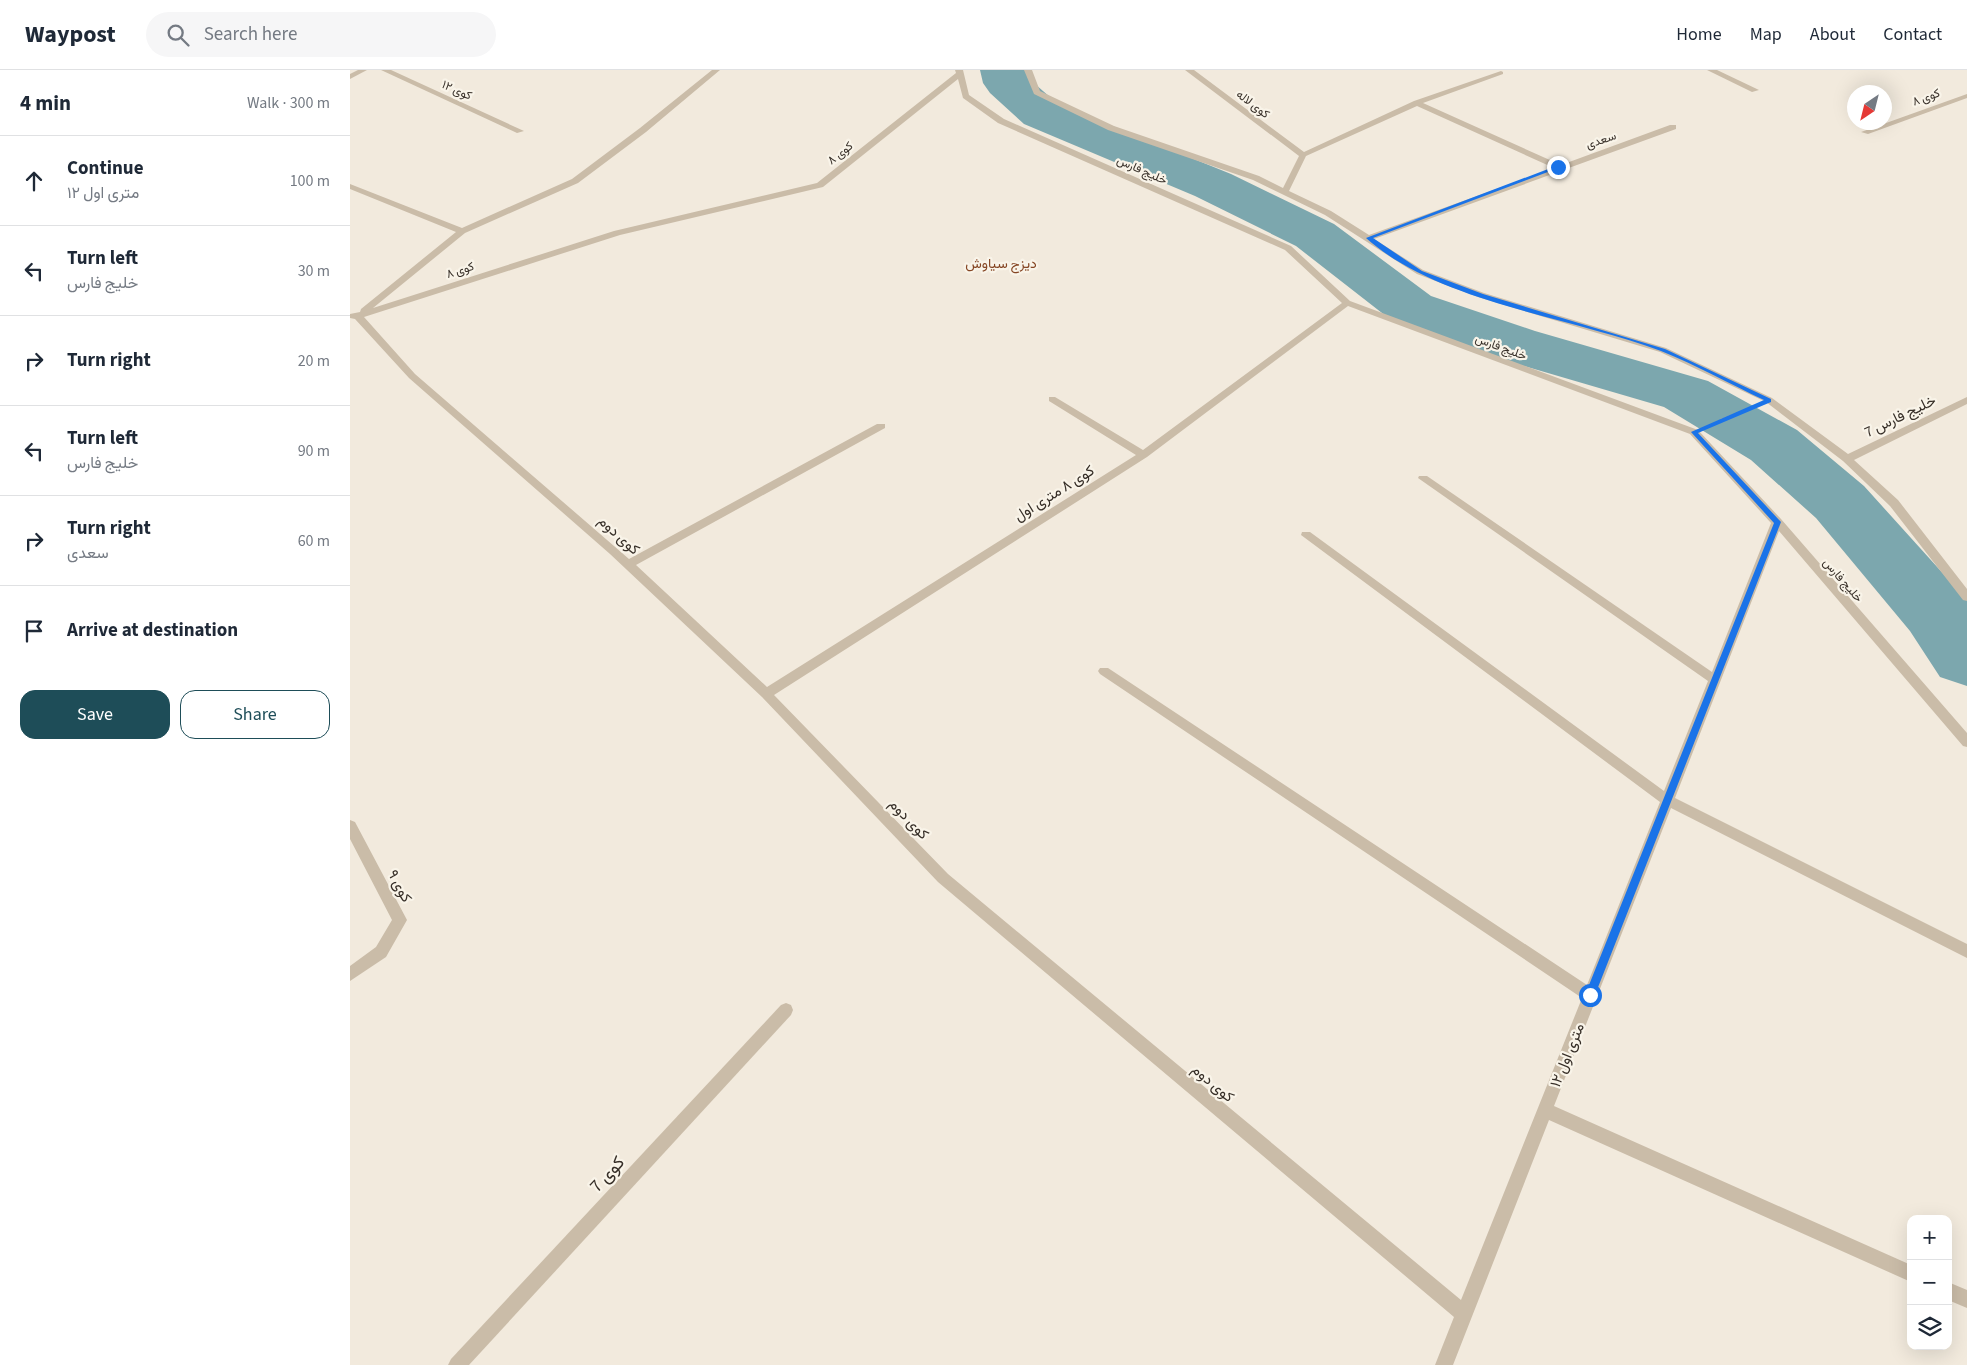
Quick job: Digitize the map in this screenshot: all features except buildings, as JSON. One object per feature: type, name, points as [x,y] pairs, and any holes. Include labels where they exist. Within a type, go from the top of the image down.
[{"type":"street","points":[[350,77],[363,70]]},
{"type":"street","name":"کوی ۱۲","points":[[385,70],[520,132]]},
{"type":"street","name":"کوی ۸","points":[[354,316],[462,231],[576,181],[643,130],[716,70]]},
{"type":"street","name":"خلیج فارس","points":[[1028,70],[1037,92],[1111,128],[1256,178],[1328,213],[1420,272],[1481,295],[1663,350],[1769,400],[1847,459],[1894,502],[1967,597]]},
{"type":"street","name":"کوی لاله","points":[[1189,70],[1303,155]]},
{"type":"street","points":[[1711,70],[1755,90]]},
{"type":"street","name":"کوی ۸","points":[[354,316],[617,233],[820,185],[959,72]]},
{"type":"street","name":"خلیج فارس","points":[[959,72],[966,96],[1001,121],[1288,248],[1347,302],[1694,432],[1777,522],[1967,742]]},
{"type":"street","points":[[1285,192],[1303,155],[1417,103],[1501,73]]},
{"type":"street","name":"کوی ۸","points":[[1865,132],[1967,96]]},
{"type":"street","points":[[1417,103],[1558,167]]},
{"type":"street","name":"سعدی","points":[[1369,238],[1558,167],[1673,127]]},
{"type":"street","points":[[350,186],[462,231]]},
{"type":"street","name":"کوی ۸ متری اول","points":[[766,694],[1143,455],[1347,302]]},
{"type":"street","points":[[350,323],[354,316]]},
{"type":"street","name":"کوی دوم","points":[[354,316],[412,376],[628,564],[766,694],[943,878],[1464,1314]]},
{"type":"street","points":[[1052,399],[1143,455]]},
{"type":"street","name":"خلیج فارس 7","points":[[1847,459],[1967,400]]},
{"type":"street","points":[[628,564],[881,426]]},
{"type":"street","points":[[1423,478],[1714,680]]},
{"type":"street","name":"۱۲ متری اول","points":[[1444,1365],[1777,522]]},
{"type":"street","points":[[1306,535],[1667,800],[1967,951]]},
{"type":"street","points":[[1104,671],[1590,995]]},
{"type":"street","name":"کوی ۹","points":[[350,826],[400,920],[381,952],[350,974]]},
{"type":"street","name":"کوی 7","points":[[457,1365],[786,1010]]},
{"type":"street","points":[[1545,1110],[1907,1272]]},
{"type":"street","points":[[1952,1293],[1967,1300]]},
{"type":"path","points":[[1694,432],[1769,400]]},
{"type":"waterway","points":[[1003,70],[1006,83],[1041,114],[1213,185],[1315,235],[1411,308],[1514,344],[1686,394],[1774,445],[1840,502],[1936,612],[1967,657]]},
{"type":"district","name":"دیزج سیاوش","points":[[1001,263]]},
{"type":"route","points":[[1558,167],[1369,238],[1420,272],[1481,295],[1663,350],[1769,400],[1694,432],[1777,522],[1590,995]]}]
